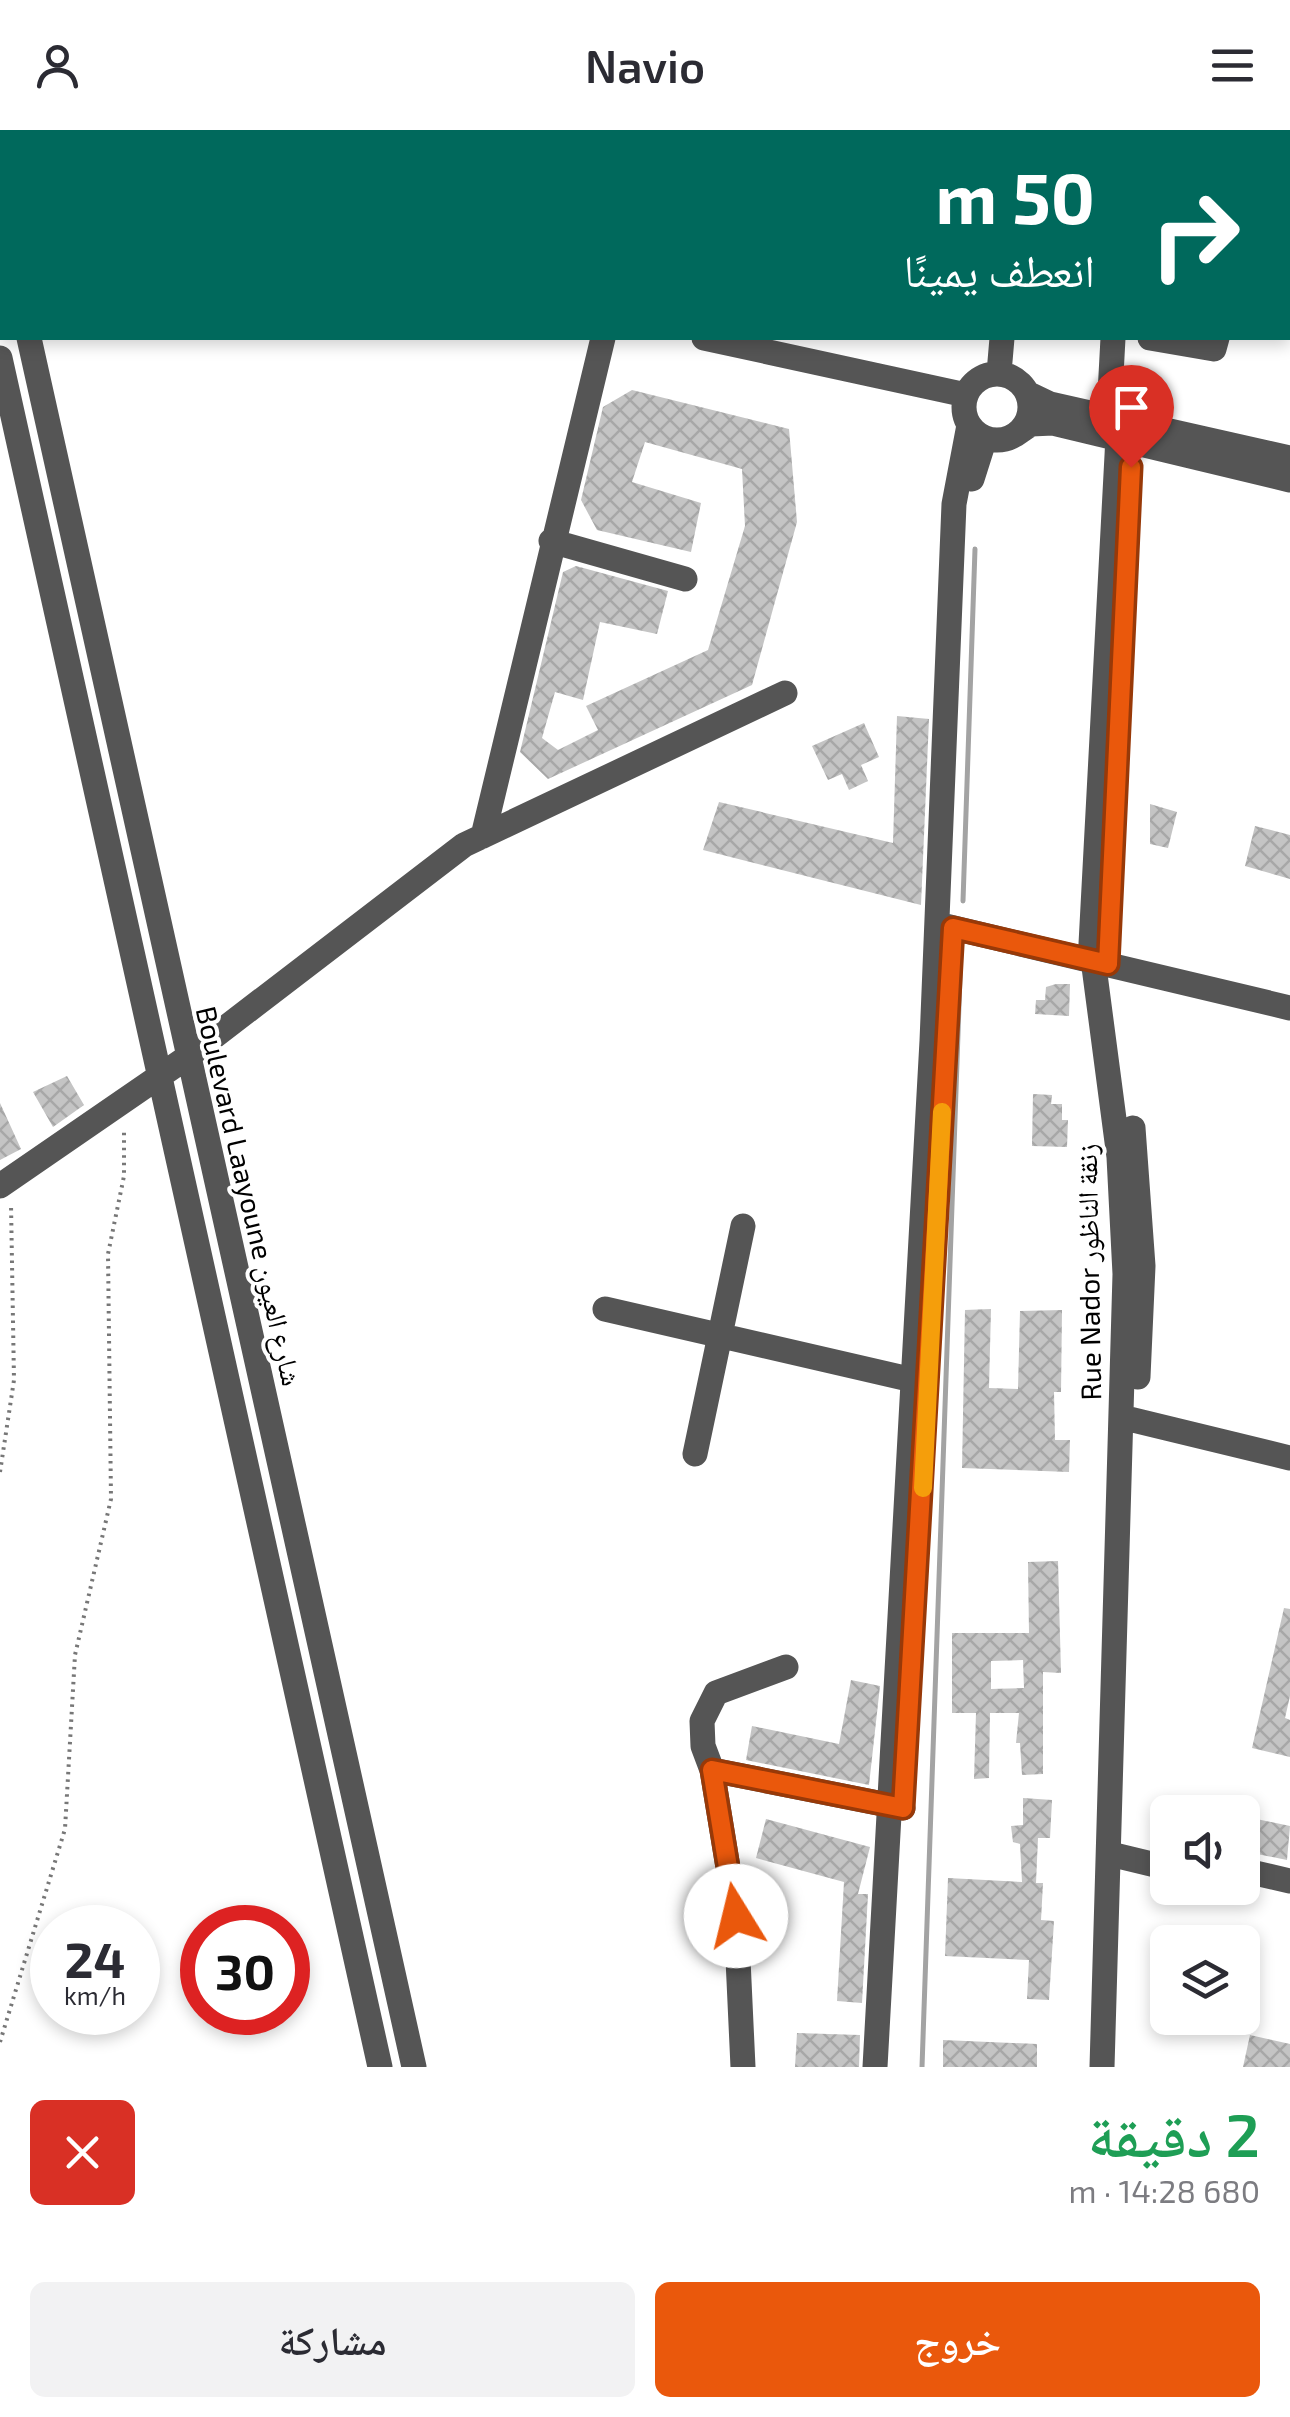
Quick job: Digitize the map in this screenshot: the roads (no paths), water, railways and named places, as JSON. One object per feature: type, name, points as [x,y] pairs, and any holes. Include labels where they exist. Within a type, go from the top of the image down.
[{"type":"street","name":"Boulevard Laayoune شارع العيون","points":[[28,340],[414,2067]]},
{"type":"street","points":[[483,836],[602,340]]},
{"type":"street","points":[[726,340],[797,347],[966,395]]},
{"type":"street","points":[[1000,374],[1002,340]]},
{"type":"street","name":"Rue Nador زنقة الناظور","points":[[1113,340],[1120,429],[1100,954],[1132,1116],[1142,1224],[1129,1413],[1118,1848],[1119,2067]]},
{"type":"street","points":[[1161,340],[1214,350],[1216,340]]},
{"type":"street","points":[[0,358],[380,2067]]},
{"type":"street","points":[[966,395],[978,379],[1000,374],[1050,404],[1290,480]]},
{"type":"street","points":[[1015,435],[1028,419],[1027,392]]},
{"type":"street","points":[[875,2067],[896,1806],[968,504],[977,431],[966,395]]},
{"type":"street","points":[[977,431],[1015,435],[1031,424],[1047,422],[1120,429],[1290,458]]},
{"type":"street","points":[[551,541],[685,578]]},
{"type":"street","points":[[5,1183],[186,1058],[428,870],[483,836],[785,693]]},
{"type":"street","points":[[946,918],[1290,992]]},
{"type":"street","points":[[1100,954],[1290,1008]]},
{"type":"street","points":[[695,1454],[743,1226]]},
{"type":"street","points":[[605,1309],[921,1382]]},
{"type":"street","points":[[1129,1413],[1290,1446]]},
{"type":"street","points":[[1129,1413],[1290,1458]]},
{"type":"street","points":[[743,2067],[736,1916],[712,1770],[703,1746],[706,1706],[727,1686],[786,1668]]},
{"type":"street","points":[[712,1770],[896,1806]]},
{"type":"street","points":[[890,2067],[896,1806]]},
{"type":"street","points":[[1118,1848],[1150,1851]]},
{"type":"street","points":[[1118,1848],[1150,1861]]},
{"type":"street","name":"Rue Nador زنقة الناظور","points":[[1102,2067],[1118,1848]]},
{"type":"street","points":[[1260,1874],[1290,1881]]},
{"type":"street","points":[[1260,1890],[1290,1898]]},
{"type":"waterway","points":[[963,901],[975,549]]},
{"type":"waterway","points":[[922,2067],[961,947]]}]
